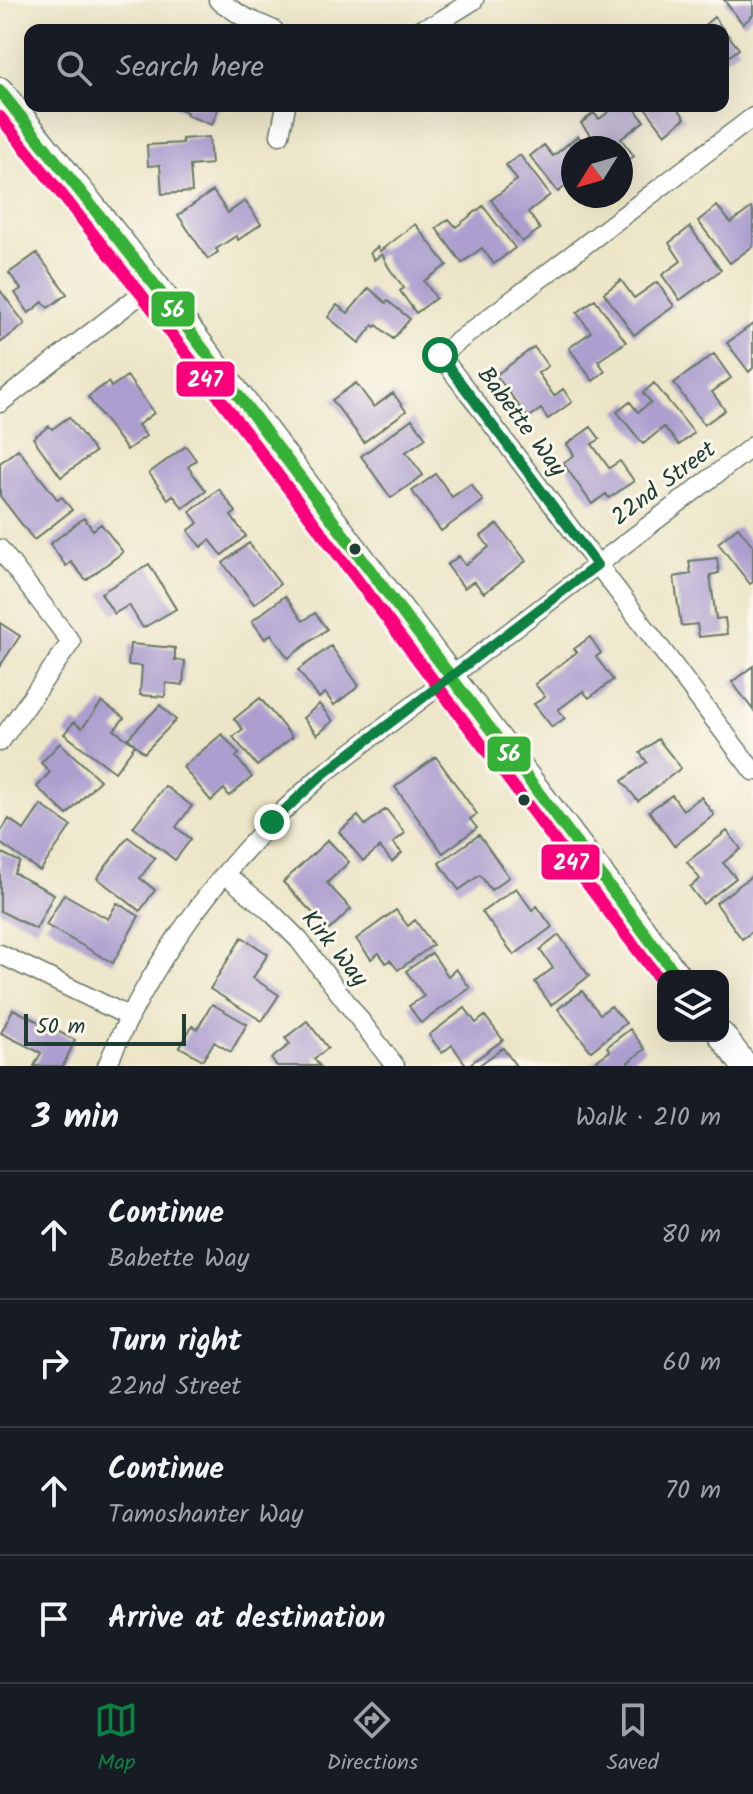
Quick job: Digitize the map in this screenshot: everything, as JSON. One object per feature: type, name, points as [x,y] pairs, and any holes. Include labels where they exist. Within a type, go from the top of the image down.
[{"type":"main road","points":[[0,91],[154,284],[672,970]]},
{"type":"main road","points":[[727,1042],[745,1066]]},
{"type":"street","points":[[218,0],[260,24]]},
{"type":"street","points":[[434,24],[474,0]]},
{"type":"street","points":[[280,135],[285,112]]},
{"type":"street","name":"Babette Way","points":[[597,565],[440,355],[753,117]]},
{"type":"street","points":[[0,403],[154,284]]},
{"type":"street","name":"22nd Street","points":[[107,1066],[160,963],[199,906],[272,822],[322,775],[753,446]]},
{"type":"street","points":[[0,549],[71,642],[0,742]]},
{"type":"street","points":[[597,565],[753,771]]},
{"type":"street","name":"Kirk Way","points":[[225,874],[299,940],[395,1066]]},
{"type":"street","points":[[0,954],[130,1017]]},
{"type":"building","points":[[724,0],[753,0],[753,15],[743,24]]},
{"type":"building","points":[[714,17],[719,24],[706,24]]},
{"type":"building","points":[[729,36],[739,49],[729,56]]},
{"type":"building","points":[[187,112],[217,112],[212,125],[186,115]]},
{"type":"building","points":[[609,112],[637,112],[644,121],[625,136],[591,136],[581,123],[594,113],[599,119]]},
{"type":"building","points":[[648,112],[680,112],[685,118],[665,134]]},
{"type":"building","points":[[209,137],[211,164],[190,166],[192,192],[162,194],[160,165],[148,166],[147,145],[183,143],[182,139]]},
{"type":"building","points":[[544,145],[553,156],[561,150],[561,190],[558,192],[530,156]]},
{"type":"building","points":[[520,155],[550,195],[528,212],[540,229],[522,242],[491,200],[517,180],[506,165]]},
{"type":"building","points":[[213,191],[228,213],[245,201],[261,224],[238,240],[236,236],[216,249],[218,252],[208,259],[178,215]]},
{"type":"building","points":[[483,206],[515,248],[494,264],[482,248],[462,263],[436,228],[449,219],[456,227]]},
{"type":"building","points":[[717,206],[731,223],[751,208],[753,211],[753,246],[730,263],[698,221]]},
{"type":"building","points":[[415,224],[447,265],[424,281],[436,298],[416,313],[400,291],[404,288],[382,254],[374,260],[370,253],[377,247],[380,251]]},
{"type":"building","points":[[690,227],[721,270],[680,300],[662,275],[681,261],[669,243]]},
{"type":"building","points":[[37,253],[67,294],[48,308],[43,302],[29,313],[15,293],[21,289],[9,273]]},
{"type":"building","points":[[621,280],[634,298],[657,282],[674,306],[634,335],[604,293]]},
{"type":"building","points":[[369,288],[410,319],[393,339],[373,325],[359,343],[328,317],[337,305],[348,313]]},
{"type":"building","points":[[0,290],[25,324],[0,343]]},
{"type":"building","points":[[595,299],[626,342],[598,361],[605,371],[593,381],[569,348],[591,332],[577,313]]},
{"type":"building","points":[[753,324],[753,368],[749,372],[727,343]]},
{"type":"building","points":[[534,347],[548,366],[538,373],[554,396],[563,389],[572,402],[548,419],[541,409],[528,418],[496,375]]},
{"type":"building","points":[[714,354],[731,378],[712,392],[725,410],[704,425],[674,383]]},
{"type":"building","points":[[127,376],[154,413],[138,425],[146,436],[127,450],[88,397],[108,382],[111,387]]},
{"type":"building","points":[[356,383],[374,407],[393,393],[406,411],[364,442],[332,400]]},
{"type":"building","points":[[654,383],[694,433],[679,445],[664,427],[643,444],[617,412],[630,402],[638,412],[651,402],[643,393]]},
{"type":"building","points":[[69,417],[95,452],[61,477],[33,438]]},
{"type":"building","points":[[412,419],[426,438],[406,452],[423,475],[391,498],[361,456]]},
{"type":"building","points":[[591,427],[600,439],[592,444],[609,468],[620,461],[634,481],[609,498],[606,494],[592,504],[563,463],[574,455],[567,444]]},
{"type":"building","points":[[186,446],[196,460],[188,467],[206,491],[183,508],[173,495],[168,499],[149,473]]},
{"type":"building","points":[[18,449],[58,500],[62,497],[72,510],[34,540],[0,496],[0,463]]},
{"type":"building","points":[[436,474],[452,497],[471,484],[483,501],[441,531],[412,491]]},
{"type":"building","points":[[219,489],[236,512],[231,516],[246,536],[222,555],[210,540],[201,547],[188,531],[198,523],[190,512]]},
{"type":"building","points":[[84,518],[93,530],[101,524],[123,552],[86,580],[71,562],[66,566],[50,544]]},
{"type":"building","points":[[497,524],[526,561],[484,593],[474,581],[464,588],[447,565],[459,556],[465,565],[489,547],[481,536]]},
{"type":"building","points":[[738,527],[753,546],[753,582],[750,584],[718,543]]},
{"type":"building","points":[[249,543],[280,584],[254,604],[223,563]]},
{"type":"building","points":[[717,558],[719,573],[710,575],[716,619],[725,618],[727,634],[699,637],[697,624],[681,626],[674,577],[691,574],[689,561]]},
{"type":"building","points":[[149,564],[176,609],[143,628],[129,605],[114,614],[101,593]]},
{"type":"building","points":[[285,596],[303,621],[315,613],[327,629],[288,658],[271,634],[265,639],[252,621]]},
{"type":"building","points":[[0,623],[20,636],[0,666]]},
{"type":"building","points":[[590,637],[601,653],[596,657],[613,680],[589,698],[583,691],[558,710],[565,718],[552,727],[534,704],[545,697],[535,684],[577,652],[574,649]]},
{"type":"building","points":[[130,644],[175,648],[175,660],[185,661],[183,685],[166,683],[165,697],[140,695],[142,666],[128,665]]},
{"type":"building","points":[[331,646],[359,686],[334,705],[325,693],[319,698],[298,670]]},
{"type":"building","points":[[753,666],[753,710],[732,682]]},
{"type":"building","points":[[260,698],[292,737],[257,766],[233,737],[243,729],[234,719]]},
{"type":"building","points":[[102,702],[124,718],[114,730],[135,745],[115,772],[64,734],[74,722],[82,728]]},
{"type":"building","points":[[319,704],[333,721],[317,735],[303,718]]},
{"type":"building","points":[[160,705],[176,720],[144,753],[128,738]]},
{"type":"building","points":[[222,734],[239,754],[236,757],[252,777],[229,796],[224,789],[211,801],[183,767]]},
{"type":"building","points":[[658,739],[681,768],[638,801],[622,781],[647,762],[640,753]]},
{"type":"building","points":[[60,743],[100,780],[67,815],[37,787],[50,772],[41,763]]},
{"type":"building","points":[[436,757],[477,814],[470,819],[477,828],[443,853],[395,787]]},
{"type":"building","points":[[165,786],[192,806],[176,827],[191,839],[175,860],[133,827]]},
{"type":"building","points":[[672,795],[683,810],[701,797],[714,815],[674,846],[649,811]]},
{"type":"building","points":[[41,805],[71,826],[40,871],[0,843],[0,833],[9,819],[24,830]]},
{"type":"building","points":[[386,809],[405,833],[393,843],[402,853],[392,862],[380,847],[363,861],[339,832],[358,816],[365,825]]},
{"type":"building","points":[[727,831],[741,849],[723,863],[736,878],[703,904],[690,887],[700,879],[687,862]]},
{"type":"building","points":[[479,835],[509,877],[491,890],[480,875],[459,890],[439,863]]},
{"type":"building","points":[[128,837],[155,858],[140,878],[155,890],[140,911],[97,878]]},
{"type":"building","points":[[328,840],[349,862],[327,883],[351,909],[329,930],[283,882]]},
{"type":"building","points":[[0,852],[20,862],[14,873],[54,894],[36,929],[0,911]]},
{"type":"building","points":[[753,875],[753,931],[742,939],[716,903]]},
{"type":"building","points":[[516,888],[532,910],[537,906],[552,927],[514,955],[482,912]]},
{"type":"building","points":[[64,894],[108,919],[117,903],[139,916],[113,963],[46,925]]},
{"type":"building","points":[[396,910],[408,926],[415,920],[433,945],[398,970],[390,960],[386,963],[379,953],[371,959],[356,939]]},
{"type":"building","points":[[559,935],[589,976],[551,1005],[535,982],[553,968],[540,950]]},
{"type":"building","points":[[242,937],[268,954],[253,978],[279,995],[262,1021],[210,989]]},
{"type":"building","points":[[432,953],[448,976],[456,969],[470,988],[421,1023],[409,1006],[424,996],[406,971]]},
{"type":"building","points":[[582,991],[600,1014],[611,1006],[626,1023],[591,1051],[558,1009]]},
{"type":"building","points":[[212,1004],[247,1024],[231,1052],[214,1042],[203,1060],[180,1047],[192,1026],[197,1029]]},
{"type":"building","points":[[465,1008],[476,1023],[485,1016],[503,1040],[467,1066],[452,1045],[442,1053],[429,1035]]},
{"type":"building","points":[[13,1009],[75,1040],[63,1066],[34,1066],[41,1053],[1,1033]]},
{"type":"building","points":[[307,1021],[328,1048],[314,1059],[320,1066],[277,1066],[271,1059],[290,1044],[285,1038]]},
{"type":"building","points":[[630,1029],[645,1049],[628,1062],[630,1066],[589,1066],[610,1051],[607,1047]]},
{"type":"building","points":[[503,1048],[516,1066],[478,1066]]},
{"type":"transit line","name":"56","points":[[0,91],[154,284],[672,970]]},
{"type":"transit line","name":"247","points":[[0,117],[141,294],[657,976]]},
{"type":"route","points":[[272,822],[322,775],[597,565],[440,355]]}]
